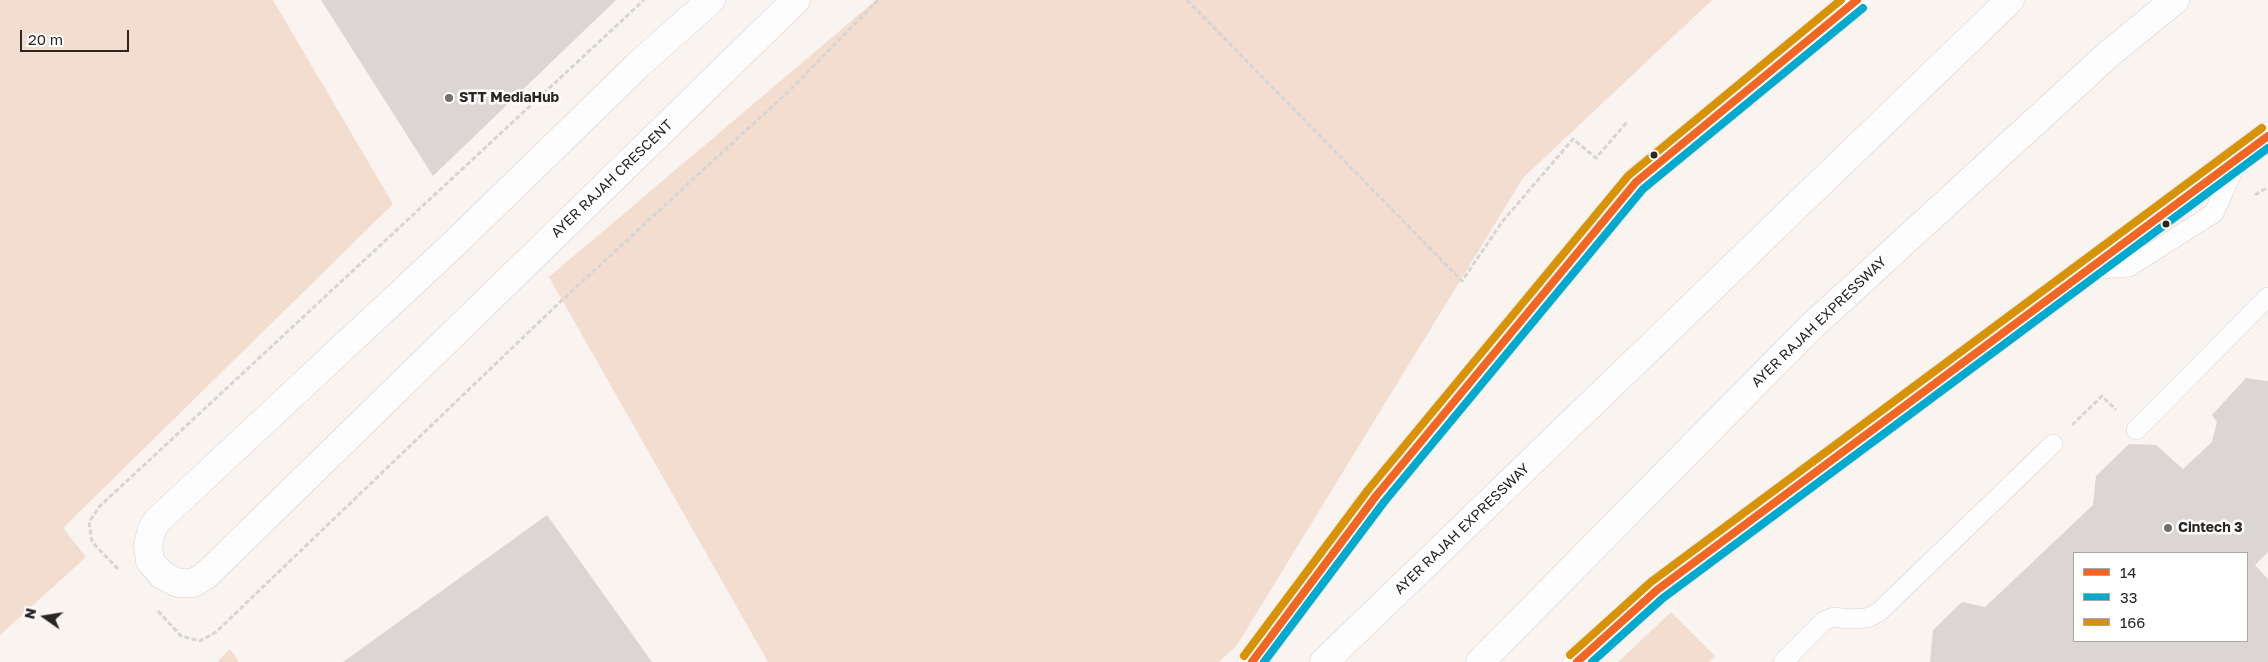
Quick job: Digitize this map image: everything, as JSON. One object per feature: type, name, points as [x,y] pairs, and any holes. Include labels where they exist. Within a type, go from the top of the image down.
[{"type":"main road","name":"AYER RAJAH CRESCENT","points":[[711,0],[638,65],[455,243],[157,522],[152,529],[148,545],[150,561],[162,576],[178,583],[193,583],[205,576],[796,0]]},
{"type":"main road","points":[[1252,662],[1376,496],[1636,182],[1857,0]]},
{"type":"main road","name":"AYER RAJAH EXPRESSWAY","points":[[1324,662],[2010,0]]},
{"type":"main road","name":"AYER RAJAH EXPRESSWAY","points":[[1480,662],[1811,327],[2110,52],[2175,0]]},
{"type":"main road","points":[[1577,662],[1657,590],[2268,136]]},
{"type":"lane","points":[[2136,430],[2268,297]]},
{"type":"lane","points":[[1783,662],[1824,621],[1834,617],[1847,619],[1867,618],[1879,612],[2053,444]]},
{"type":"path","points":[[1188,0],[1462,282],[1502,222],[1573,139],[1596,158],[1627,122]]},
{"type":"path","points":[[2053,444],[2102,396]]},
{"type":"shaded area","points":[[0,0],[273,0],[393,204],[63,528],[86,557],[0,635]]},
{"type":"shaded area","points":[[876,0],[1712,0],[1523,178],[1237,645],[1219,662],[768,662],[549,277]]},
{"type":"shaded area","points":[[1671,612],[1715,656],[1709,662],[1618,662]]},
{"type":"shaded area","points":[[230,649],[239,662],[217,662]]},
{"type":"building","name":"STT MediaHub","points":[[321,0],[616,0],[433,176]]},
{"type":"building","name":"Cintech 3","points":[[2246,378],[2268,381],[2268,552],[2255,565],[2268,579],[2268,662],[1930,662],[1933,630],[1962,602],[1985,607],[2093,505],[2096,476],[2129,444],[2156,445],[2183,469],[2212,442],[2217,422],[2212,415]]},
{"type":"building","points":[[547,515],[652,662],[343,662]]},
{"type":"transit line","name":"166","points":[[1244,656],[1368,490],[1628,176],[1841,0]]},
{"type":"transit line","name":"14","points":[[1252,662],[1376,496],[1636,182],[1857,0]]},
{"type":"transit line","name":"33","points":[[1264,662],[1384,502],[1643,189],[1863,8]]},
{"type":"transit line","name":"166","points":[[1570,655],[1651,582],[2262,128]]},
{"type":"transit line","name":"14","points":[[1577,662],[1657,590],[2268,136]]},
{"type":"transit line","name":"33","points":[[1592,662],[1663,598],[2268,148]]},
{"type":"place","name":"STT MediaHub","points":[[449,98]]},
{"type":"place","name":"Cintech 3","points":[[2168,528]]}]
